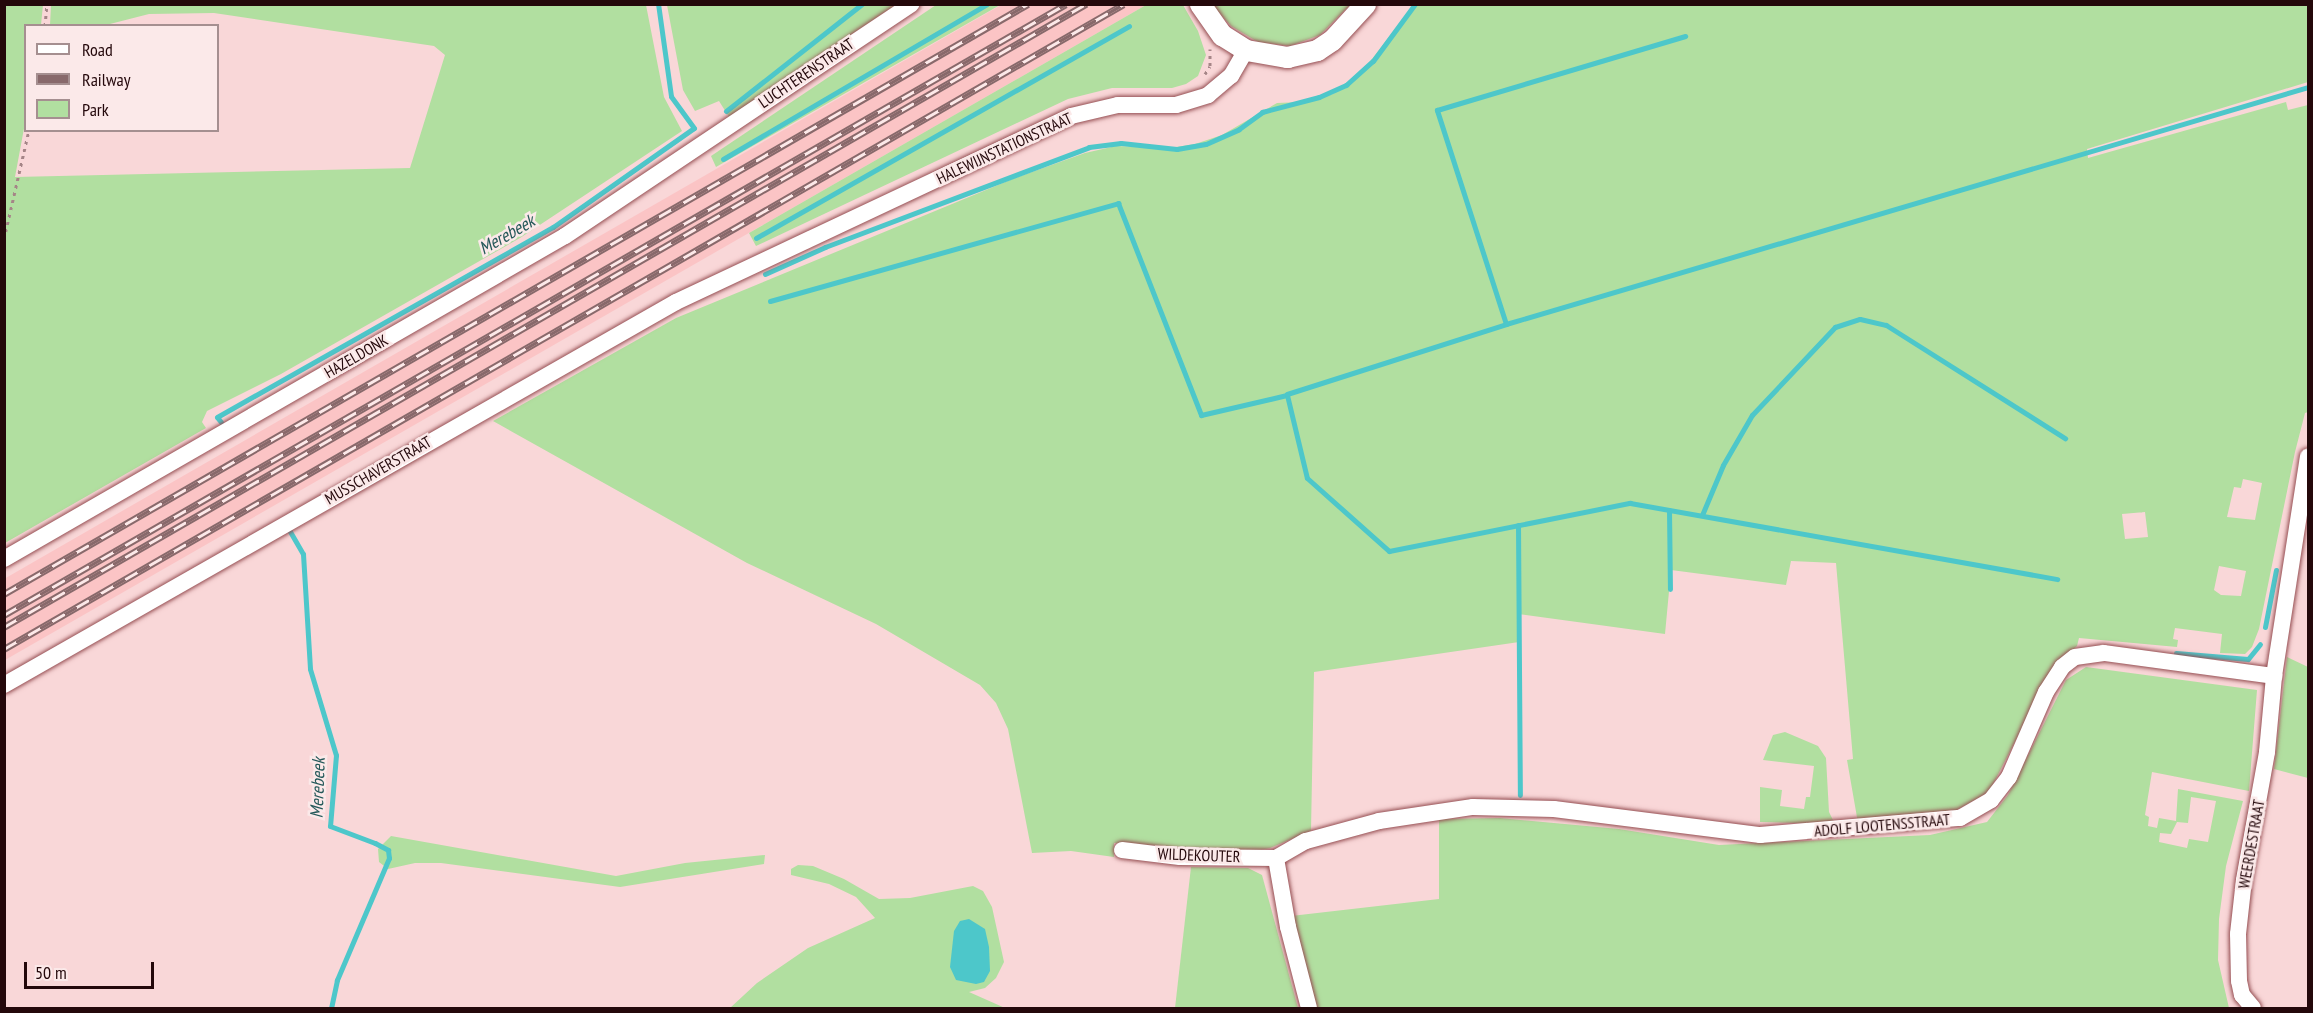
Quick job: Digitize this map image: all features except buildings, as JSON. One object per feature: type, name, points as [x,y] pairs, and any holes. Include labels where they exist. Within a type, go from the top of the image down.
[{"type":"street","name":"LUCHTERENSTRAAT","points":[[702,144],[911,4]]},
{"type":"street","points":[[1200,4],[1222,35],[1246,50],[1287,57],[1317,50],[1332,40],[1365,4]]},
{"type":"street","name":"HALEWIJNSTATIONSTRAAT","points":[[756,264],[1071,116],[1118,105],[1176,105],[1208,95],[1239,66],[1246,50]]},
{"type":"street","name":"HAZELDONK","points":[[4,559],[565,236],[702,144]]},
{"type":"street","name":"MUSSCHAVERSTRAAT","points":[[4,684],[598,343],[756,264]]},
{"type":"street","points":[[2274,676],[2308,457]]},
{"type":"street","name":"ADOLF LOOTENSSTRAAT","points":[[1276,858],[1326,835],[1424,812],[1473,807],[1554,809],[1760,835],[1960,818],[1991,800],[2008,777],[2046,692],[2062,667],[2075,657],[2104,653],[2274,676]]},
{"type":"street","name":"WEERDESTRAAT","points":[[2253,1008],[2242,995],[2239,981],[2238,934],[2244,880],[2267,752],[2274,676]]},
{"type":"street","name":"WILDEKOUTER","points":[[1122,850],[1180,857],[1276,858]]},
{"type":"street","points":[[1276,858],[1288,927],[1309,1008]]},
{"type":"path","points":[[45,24],[47,4]]},
{"type":"path","points":[[4,239],[29,132]]},
{"type":"shaded area","points":[[1001,5],[1146,5],[5,660],[4,579]]},
{"type":"green space","points":[[5,4],[43,5],[41,24],[24,24],[24,128],[15,177],[410,168],[445,55],[434,46],[214,13],[149,14],[110,24],[50,24],[51,5],[646,5],[664,97],[682,131],[520,238],[281,374],[207,411],[202,422],[206,428],[5,543]]},
{"type":"green space","points":[[667,5],[895,5],[729,117],[719,101],[695,111],[683,90]]},
{"type":"green space","points":[[936,5],[1000,5],[716,167],[711,156]]},
{"type":"green space","points":[[1146,5],[1183,5],[1198,31],[1206,55],[1198,76],[1186,84],[1172,88],[1112,88],[1068,99],[756,246],[749,233]]},
{"type":"green space","points":[[1212,5],[1350,5],[1320,35],[1290,46],[1258,42],[1231,26]]},
{"type":"green space","points":[[1414,5],[2308,5],[2308,82],[2087,149],[2088,158],[2286,102],[2288,110],[2308,105],[2308,412],[2305,413],[2295,452],[2259,629],[2252,647],[2245,654],[2220,653],[2222,634],[2175,628],[2173,639],[2178,640],[2177,647],[2079,638],[2077,646],[2053,668],[1989,792],[1955,811],[1858,823],[1847,760],[1853,759],[1836,563],[1791,561],[1786,585],[1671,570],[1665,634],[1518,614],[1519,642],[1314,672],[1311,831],[1270,848],[1251,852],[1114,843],[1114,857],[1071,851],[1032,853],[1008,729],[996,703],[980,685],[876,624],[747,563],[493,421],[676,318],[1015,178],[1085,153],[1116,146],[1170,148],[1195,144],[1222,135],[1277,103],[1301,102],[1333,94],[1358,77]],"holes":[[[2243,479],[2262,483],[2255,520],[2227,517],[2234,487],[2241,488]],[[2145,512],[2148,537],[2125,539],[2122,514]],[[2219,566],[2246,571],[2241,596],[2221,595],[2214,590]]]},
{"type":"green space","points":[[2287,657],[2308,667],[2308,778],[2274,769]]},
{"type":"green space","points":[[2086,667],[2257,690],[2249,791],[2152,772],[2145,815],[2149,817],[2148,826],[2157,828],[2159,818],[2176,821],[2178,789],[2243,801],[2226,866],[2219,919],[2218,960],[2229,1008],[1316,1007],[1291,916],[1439,899],[1439,819],[1500,818],[1619,829],[1719,845],[1930,835],[1987,822],[2008,795],[2066,680]],"holes":[[[2191,797],[2216,801],[2208,842],[2189,839],[2187,848],[2159,842],[2160,833],[2171,834],[2177,822],[2188,823]]]},
{"type":"green space","points":[[1785,732],[1818,746],[1826,758],[1829,812],[1835,824],[1760,822],[1760,787],[1782,790],[1780,806],[1804,809],[1806,797],[1810,797],[1814,766],[1763,760],[1773,735]]},
{"type":"green space","points":[[391,836],[616,876],[685,863],[765,855],[764,864],[620,887],[441,863],[415,863],[388,869],[379,862],[378,849]]},
{"type":"green space","points":[[798,865],[813,866],[844,879],[879,899],[910,898],[973,886],[983,891],[992,907],[1004,962],[996,978],[985,988],[969,992],[1005,1008],[730,1008],[757,983],[808,948],[875,918],[856,897],[829,884],[791,875],[791,869]]},
{"type":"green space","points":[[1191,867],[1248,868],[1262,875],[1298,1008],[1175,1008]]},
{"type":"water","points":[[969,919],[985,929],[989,947],[990,971],[984,982],[976,984],[956,980],[950,967],[954,931],[960,921]]},
{"type":"waterway","name":"Merebeek","points":[[221,422],[217,417],[553,227],[694,128],[671,96],[658,4]]},
{"type":"waterway","points":[[726,111],[862,4]]},
{"type":"waterway","points":[[723,159],[987,4]]},
{"type":"waterway","points":[[765,274],[825,247],[1089,147],[1121,143],[1177,149],[1206,144],[1239,129],[1262,112],[1319,97],[1346,85],[1373,61],[1415,4]]},
{"type":"waterway","points":[[756,238],[1129,26]]},
{"type":"waterway","points":[[1506,324],[1437,110],[1685,36]]},
{"type":"waterway","points":[[1287,394],[1506,324],[2308,87]]},
{"type":"waterway","points":[[770,301],[1118,203],[1201,415],[1287,395],[1307,478],[1389,551],[1630,503],[2057,579]]},
{"type":"waterway","points":[[1702,515],[1723,465],[1752,415],[1835,327],[1860,319],[1886,325],[2065,438]]},
{"type":"waterway","points":[[1669,510],[1670,589]]},
{"type":"waterway","points":[[1518,525],[1520,795]]},
{"type":"waterway","name":"Merebeek","points":[[288,528],[303,554],[310,669],[336,755],[330,826],[388,850],[389,858],[337,980],[331,1008]]},
{"type":"waterway","points":[[2265,627],[2276,570]]},
{"type":"waterway","points":[[2176,653],[2248,659],[2260,644]]},
{"type":"railway","points":[[4,594],[1028,4]]},
{"type":"railway","points":[[4,615],[1066,4]]},
{"type":"railway","points":[[4,627],[1086,4]]},
{"type":"railway","points":[[4,649],[1124,4]]}]
